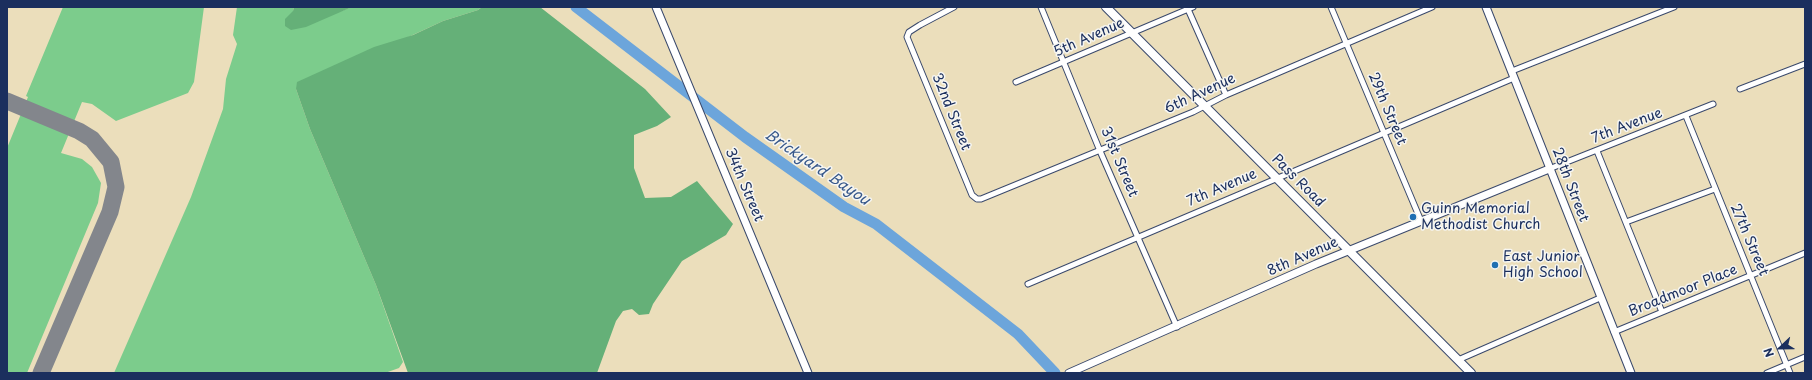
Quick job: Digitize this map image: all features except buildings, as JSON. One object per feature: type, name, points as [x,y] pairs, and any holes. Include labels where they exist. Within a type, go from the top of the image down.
[{"type":"main road","name":"Pass Road","points":[[1106,7],[1470,373]]},
{"type":"street","name":"34th Street","points":[[656,7],[808,373]]},
{"type":"street","name":"32nd Street","points":[[954,7],[920,24],[909,32],[907,37],[972,195],[977,199]]},
{"type":"street","name":"31st Street","points":[[1041,7],[1100,151],[1177,326]]},
{"type":"street","name":"29th Street","points":[[1331,7],[1421,221]]},
{"type":"street","name":"6th Avenue","points":[[977,199],[981,199],[1100,151],[1205,106],[1226,95],[1432,7]]},
{"type":"street","name":"28th Street","points":[[1486,7],[1630,373]]},
{"type":"street","points":[[1513,75],[1674,7]]},
{"type":"street","name":"5th Avenue","points":[[1016,82],[1189,8]]},
{"type":"street","points":[[1189,8],[1226,95]]},
{"type":"street","points":[[1740,90],[1805,64]]},
{"type":"street","name":"7th Avenue","points":[[1028,284],[1384,134],[1513,75]]},
{"type":"street","name":"7th Avenue","points":[[1549,169],[1686,116],[1713,104]]},
{"type":"street","name":"27th Street","points":[[1686,116],[1790,373]]},
{"type":"street","points":[[1597,151],[1662,312]]},
{"type":"street","name":"8th Avenue","points":[[1071,372],[1349,251],[1549,169]]},
{"type":"street","points":[[1626,222],[1715,189]]},
{"type":"street","name":"Broadmoor Place","points":[[1614,332],[1805,253]]},
{"type":"street","points":[[1458,360],[1600,298]]},
{"type":"street","points":[[1767,373],[1805,357]]},
{"type":"green space","points":[[63,7],[204,7],[194,82],[188,93],[116,121],[92,104],[82,102],[61,153],[82,159],[92,167],[101,183],[98,203],[27,373],[7,373],[7,148],[28,97],[26,96]]},
{"type":"green space","points":[[237,7],[294,7],[293,11],[339,12],[352,7],[482,7],[478,10],[443,21],[296,89],[310,129],[376,285],[403,362],[399,368],[385,373],[114,373],[191,197],[223,109],[226,79],[237,44],[233,35]]},
{"type":"green space","points":[[294,7],[352,7],[306,27],[291,30],[285,26],[285,19],[293,11]]},
{"type":"green space","points":[[482,7],[540,7],[645,89],[671,117],[657,126],[634,135],[634,168],[645,198],[671,197],[697,181],[733,224],[726,235],[682,261],[653,304],[649,314],[639,315],[632,309],[623,311],[616,321],[597,373],[408,373],[376,285],[310,129],[296,89],[297,82],[374,47],[413,35],[443,21],[478,10]]},
{"type":"waterway","name":"Brickyard Bayou","points":[[576,7],[745,137],[844,207],[876,224],[1018,334],[1055,373]]},
{"type":"taxiway","points":[[7,101],[79,131],[92,139],[111,162],[116,187],[110,212],[41,373]]},
{"type":"place","name":"Guinn Memorial Methodist Church","points":[[1413,217]]},
{"type":"place","name":"East Junior High School","points":[[1495,265]]}]
